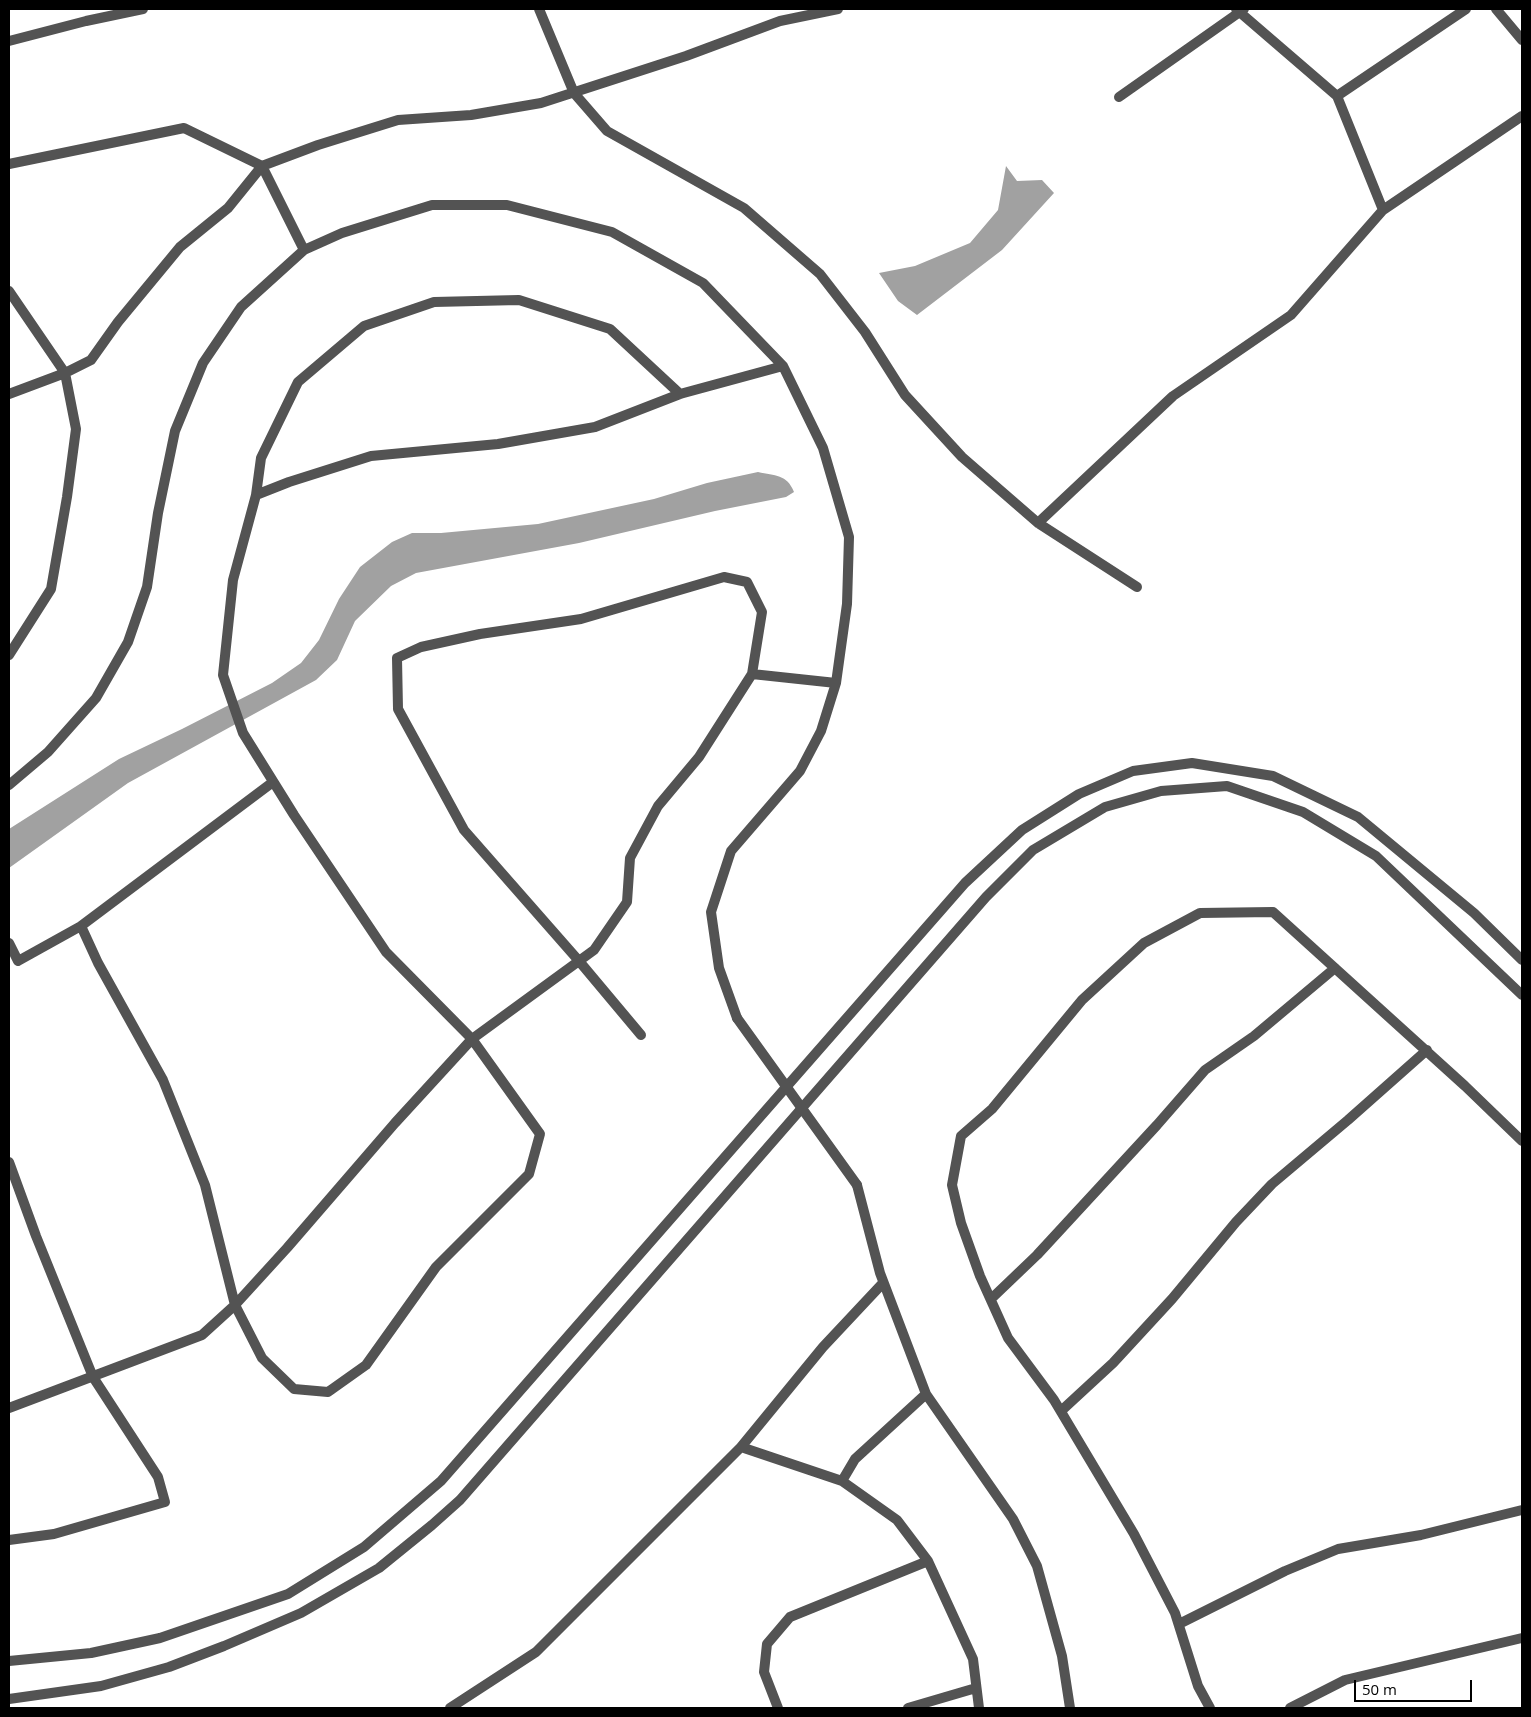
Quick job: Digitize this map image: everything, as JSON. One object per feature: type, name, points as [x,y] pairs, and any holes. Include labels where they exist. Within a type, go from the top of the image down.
[{"type":"street","points":[[9,42],[86,21],[143,9]]},
{"type":"street","points":[[539,9],[574,93],[607,131],[744,208],[820,274],[865,332],[904,395],[962,457],[1038,523],[1138,587]]},
{"type":"street","points":[[9,394],[65,373],[91,360],[118,322],[180,247],[228,208],[262,166],[318,145],[398,120],[471,114],[541,103],[686,56],[780,21],[838,9]]},
{"type":"street","points":[[1337,96],[1466,9]]},
{"type":"street","points":[[1496,9],[1522,40]]},
{"type":"street","points":[[1119,97],[1240,10],[1337,96],[1383,210]]},
{"type":"street","points":[[1038,523],[1172,396],[1291,315],[1383,210],[1522,116]]},
{"type":"street","points":[[9,164],[184,128],[262,166],[304,250]]},
{"type":"street","points":[[9,785],[48,752],[96,698],[128,642],[147,587],[158,513],[176,431],[203,363],[241,307],[304,250],[342,233],[432,205],[507,205],[612,232],[704,283],[783,366],[823,448],[849,537],[847,604],[836,683],[821,731],[800,771],[731,851],[711,912],[718,968],[737,1018],[857,1185],[883,1283],[926,1394],[1013,1519],[1036,1566],[1062,1656],[1070,1708]]},
{"type":"street","points":[[9,290],[65,373],[76,429],[67,497],[51,589],[9,655]]},
{"type":"street","points":[[81,926],[98,963],[167,1089],[205,1185],[235,1305],[262,1358],[294,1389],[328,1392],[366,1365],[436,1267],[529,1174],[540,1134],[472,1039],[386,952],[273,782],[243,733],[223,675],[233,580],[256,495],[261,458],[298,382],[364,326],[434,302],[519,300],[610,329],[680,394]]},
{"type":"street","points":[[256,495],[289,482],[371,456],[498,444],[595,427],[680,394],[783,366]]},
{"type":"street","points":[[9,1408],[202,1334],[235,1305],[294,1240],[395,1122],[472,1039],[579,960],[594,950],[627,902],[630,858],[658,806],[699,757],[752,674],[762,612],[748,582],[724,577],[581,620],[480,634],[421,647],[397,658],[398,709],[464,830],[579,960],[641,1035]]},
{"type":"street","points":[[752,674],[836,683]]},
{"type":"street","points":[[9,1661],[91,1653],[160,1638],[288,1594],[364,1547],[441,1481],[965,883],[1022,830],[1079,794],[1133,771],[1192,763],[1273,776],[1358,817],[1474,913],[1522,960]]},
{"type":"street","points":[[9,943],[13,963],[81,926],[273,782]]},
{"type":"street","points":[[9,1699],[101,1686],[169,1667],[224,1646],[301,1613],[379,1568],[432,1525],[460,1500],[986,897],[1033,850],[1105,807],[1161,791],[1226,786],[1303,812],[1376,856],[1522,994]]},
{"type":"street","points":[[1210,1708],[1198,1686],[1175,1613],[1134,1534],[1061,1411],[1008,1338],[980,1276],[961,1224],[952,1185],[961,1136],[992,1110],[1082,1000],[1144,943],[1200,912],[1273,912],[1427,1050],[1522,1140]]},
{"type":"street","points":[[991,1299],[1037,1255],[1157,1125],[1204,1070],[1254,1036],[1335,968]]},
{"type":"street","points":[[1061,1411],[1133,1342],[1172,1299],[1236,1222],[1272,1184],[1427,1050]]},
{"type":"street","points":[[9,1162],[36,1236],[93,1377],[158,1477],[165,1502],[54,1534],[9,1540]]},
{"type":"street","points":[[450,1708],[536,1652],[741,1447],[824,1347],[883,1283]]},
{"type":"street","points":[[842,1481],[854,1459],[926,1394]]},
{"type":"street","points":[[741,1447],[842,1481],[897,1520],[928,1561],[973,1660],[979,1708]]},
{"type":"street","points":[[1179,1624],[1285,1570],[1338,1549],[1422,1535],[1522,1510]]},
{"type":"street","points":[[778,1708],[764,1672],[767,1644],[790,1617],[928,1561]]},
{"type":"street","points":[[1290,1708],[1346,1680],[1522,1638]]},
{"type":"street","points":[[908,1708],[976,1688]]},
{"type":"shaded area","points":[[1006,166],[1017,181],[1042,180],[1054,193],[1002,250],[917,315],[898,301],[879,273],[915,266],[970,243],[998,210]]},
{"type":"shaded area","points":[[758,472],[775,475],[784,479],[794,492],[786,497],[715,511],[579,543],[416,573],[391,586],[355,621],[337,660],[316,680],[128,783],[9,868],[9,829],[119,759],[272,683],[301,663],[319,640],[339,599],[360,567],[392,542],[412,533],[441,533],[538,524],[654,499],[707,483]]}]
